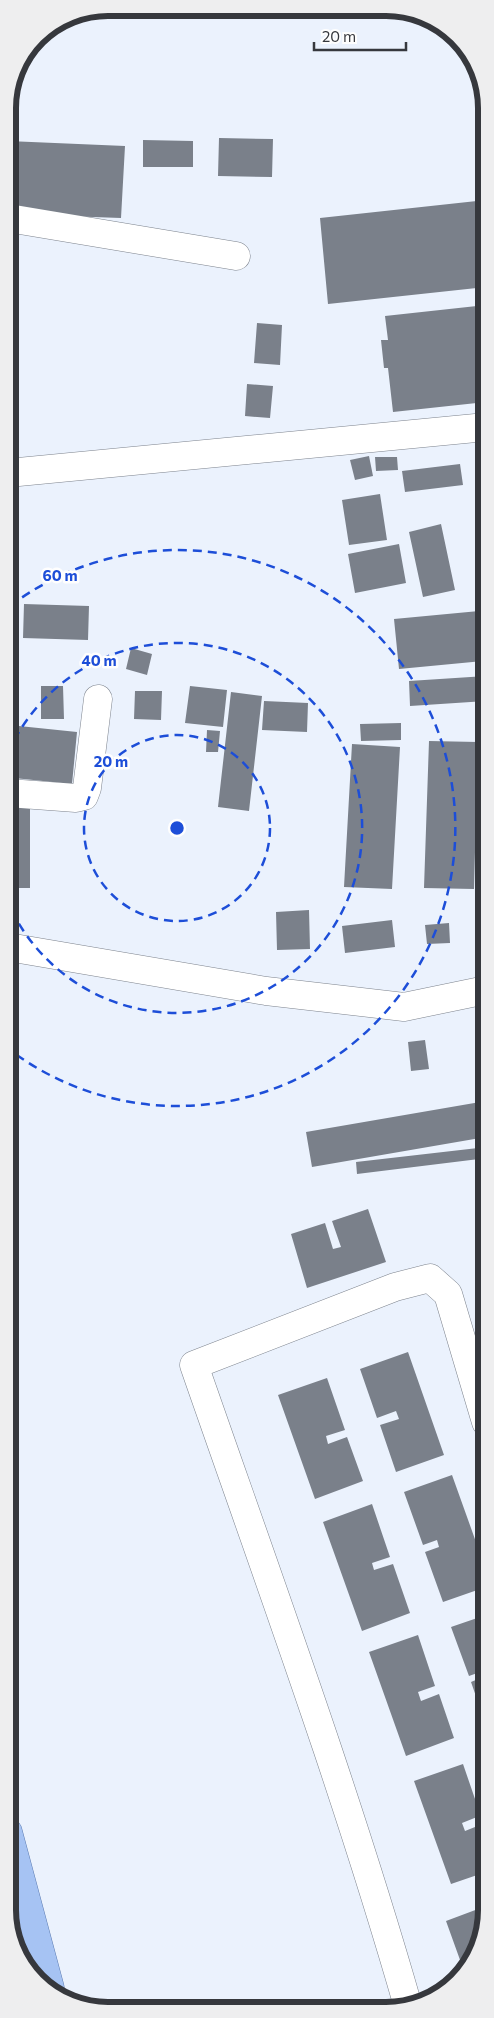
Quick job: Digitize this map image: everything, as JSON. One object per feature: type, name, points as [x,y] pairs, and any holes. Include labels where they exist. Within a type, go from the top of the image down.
[{"type":"main road","points":[[16,1862],[48,1979]]},
{"type":"street","points":[[16,219],[236,256]]},
{"type":"street","points":[[16,472],[478,428]]},
{"type":"street","points":[[16,793],[76,798],[84,796],[87,788],[98,699]]},
{"type":"street","points":[[16,948],[266,991],[404,1007],[478,992]]},
{"type":"street","points":[[406,1999],[383,1917],[294,1648],[194,1365],[395,1287],[430,1278],[448,1294],[478,1395]]},
{"type":"building","points":[[219,138],[273,139],[272,177],[218,176]]},
{"type":"building","points":[[143,140],[193,141],[193,167],[143,167]]},
{"type":"building","points":[[16,141],[125,146],[121,218],[16,214]]},
{"type":"building","points":[[478,201],[478,288],[328,304],[320,218]]},
{"type":"building","points":[[478,306],[478,403],[393,412],[388,368],[384,368],[381,340],[388,340],[385,316]]},
{"type":"building","points":[[257,323],[282,325],[280,365],[254,363]]},
{"type":"building","points":[[247,384],[273,386],[270,418],[245,416]]},
{"type":"building","points":[[369,456],[373,476],[355,480],[350,460]]},
{"type":"building","points":[[375,457],[397,457],[398,470],[376,471]]},
{"type":"building","points":[[460,464],[463,485],[405,492],[402,471]]},
{"type":"building","points":[[380,494],[387,540],[349,545],[342,500]]},
{"type":"building","points":[[441,524],[455,590],[423,597],[409,532]]},
{"type":"building","points":[[399,544],[406,583],[355,593],[348,554]]},
{"type":"building","points":[[24,604],[89,606],[88,640],[23,638]]},
{"type":"building","points":[[478,611],[478,661],[399,669],[394,619]]},
{"type":"building","points":[[131,648],[152,654],[147,675],[126,669]]},
{"type":"building","points":[[478,677],[478,702],[410,706],[409,681]]},
{"type":"building","points":[[41,686],[63,686],[64,719],[41,719]]},
{"type":"building","points":[[190,686],[227,690],[223,727],[185,723]]},
{"type":"building","points":[[135,691],[162,691],[161,720],[134,719]]},
{"type":"building","points":[[231,692],[262,696],[249,811],[218,807]]},
{"type":"building","points":[[264,701],[308,703],[307,732],[262,730]]},
{"type":"building","points":[[401,723],[401,740],[361,741],[360,724]]},
{"type":"building","points":[[19,726],[77,732],[72,784],[16,778]]},
{"type":"building","points":[[207,730],[220,731],[218,752],[206,752]]},
{"type":"building","points":[[429,741],[478,742],[474,889],[424,888]]},
{"type":"building","points":[[352,744],[400,747],[392,889],[344,887]]},
{"type":"building","points":[[30,803],[30,888],[16,888],[16,804]]},
{"type":"building","points":[[309,910],[310,949],[277,950],[276,912]]},
{"type":"building","points":[[392,920],[395,947],[345,953],[342,926]]},
{"type":"building","points":[[449,923],[450,943],[427,944],[425,925]]},
{"type":"building","points":[[425,1040],[429,1069],[411,1071],[408,1042]]},
{"type":"building","points":[[478,1102],[478,1138],[312,1167],[306,1132]]},
{"type":"building","points":[[478,1148],[478,1159],[357,1174],[356,1162]]},
{"type":"building","points":[[368,1209],[386,1262],[307,1288],[291,1234],[325,1223],[333,1249],[341,1247],[332,1221]]},
{"type":"building","points":[[408,1352],[444,1455],[396,1472],[380,1425],[399,1419],[396,1411],[377,1418],[360,1369]]},
{"type":"building","points":[[327,1378],[345,1430],[326,1436],[328,1444],[347,1437],[363,1481],[315,1499],[278,1395]]},
{"type":"building","points":[[452,1475],[478,1548],[478,1590],[443,1602],[425,1552],[439,1547],[437,1540],[423,1545],[404,1492]]},
{"type":"building","points":[[372,1504],[390,1557],[372,1563],[374,1570],[393,1564],[410,1613],[362,1631],[323,1522]]},
{"type":"building","points":[[478,1618],[478,1673],[469,1676],[451,1627]]},
{"type":"building","points":[[418,1635],[435,1686],[418,1692],[421,1701],[439,1694],[454,1738],[406,1756],[369,1652]]},
{"type":"building","points":[[478,1679],[478,1702],[471,1682]]},
{"type":"building","points":[[463,1764],[478,1808],[478,1820],[477,1817],[462,1823],[465,1831],[478,1826],[478,1875],[451,1884],[414,1781]]},
{"type":"building","points":[[478,1909],[475,1933],[461,1963],[446,1921]]}]
